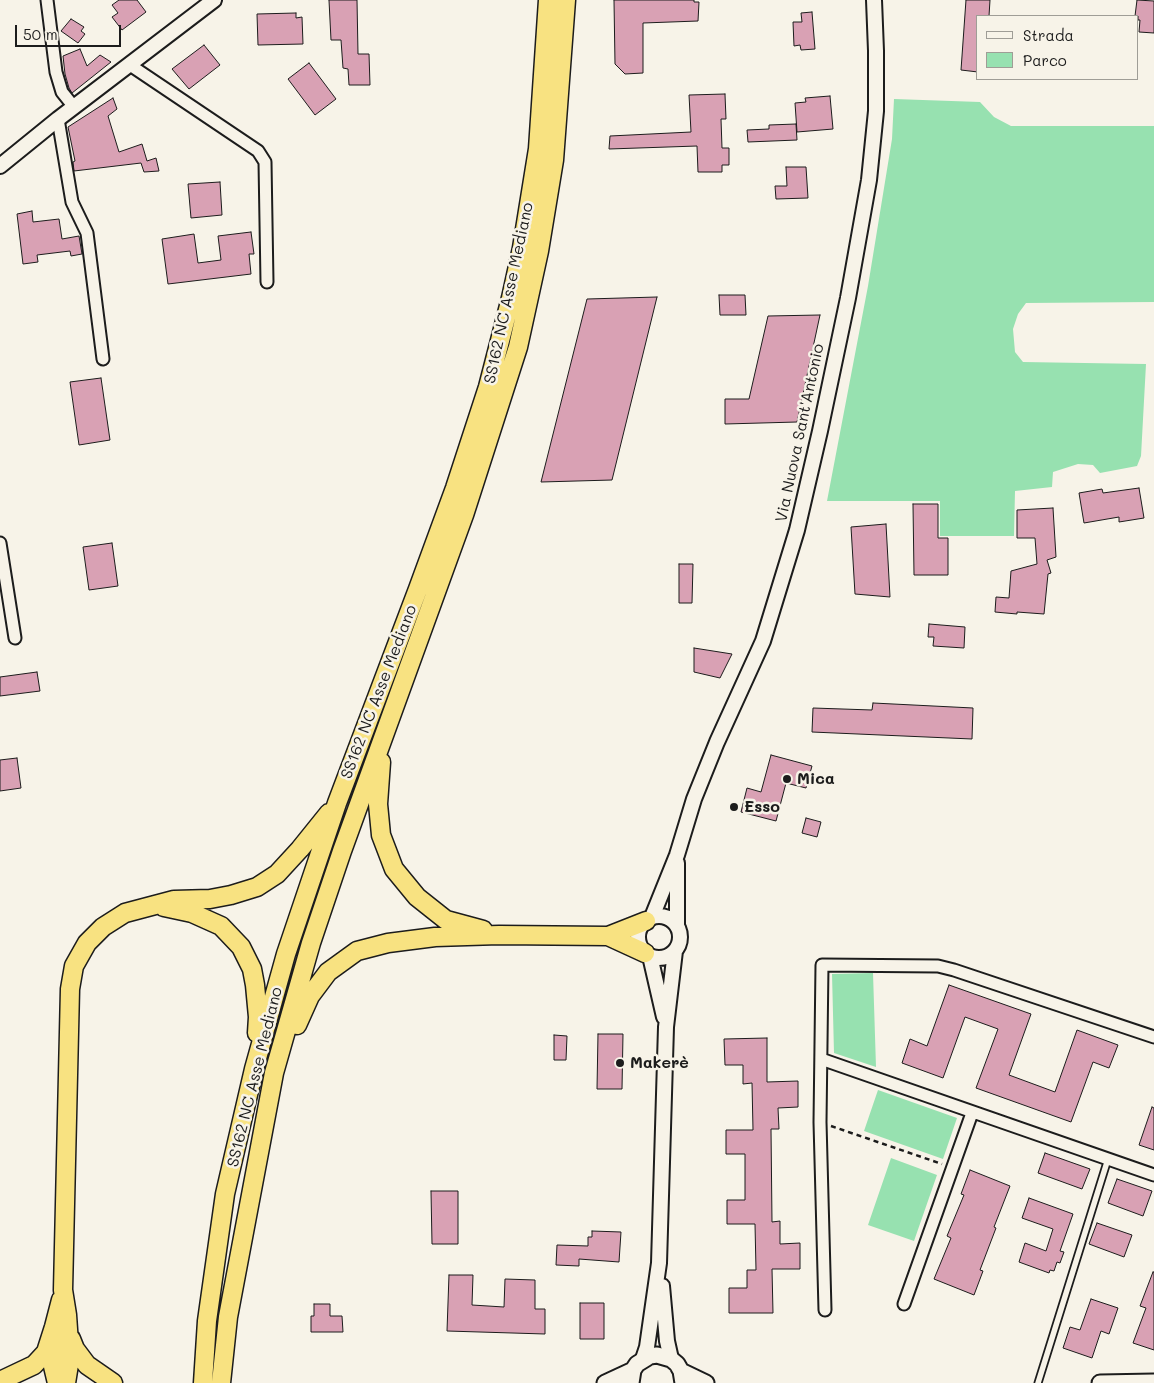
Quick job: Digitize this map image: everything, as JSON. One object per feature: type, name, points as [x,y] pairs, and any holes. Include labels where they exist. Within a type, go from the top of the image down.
[{"type":"highway","name":"SS162 NC Asse Mediano","points":[[203,1383],[207,1321],[225,1194],[254,1069],[286,954],[337,803],[422,580],[488,387],[511,298],[522,248],[538,149],[548,0]]},
{"type":"highway","name":"SS162 NC Asse Mediano","points":[[221,1383],[228,1317],[274,1073],[311,943],[342,851],[464,515],[518,347],[542,233],[554,160],[566,0]]},
{"type":"highway","points":[[385,734],[378,804],[381,835],[394,868],[417,897],[446,920],[499,935]]},
{"type":"highway","points":[[56,1383],[52,1362],[62,1330],[70,988],[74,966],[88,943],[103,927],[125,913],[174,900],[210,899],[257,887],[277,874],[337,803]]},
{"type":"highway","points":[[154,905],[192,913],[220,926],[241,947],[252,968],[255,985],[258,1018],[254,1069]]},
{"type":"highway","points":[[274,1073],[310,996],[328,972],[357,951],[388,943],[435,937],[499,935],[608,936],[649,919]]},
{"type":"highway","points":[[608,936],[648,954]]},
{"type":"highway","points":[[0,1381],[34,1365],[62,1330]]},
{"type":"highway","points":[[62,1330],[70,1358],[66,1383]]},
{"type":"highway","points":[[62,1330],[87,1365],[113,1383]]},
{"type":"main road","points":[[605,1383],[636,1371],[657,1355],[678,1371],[706,1383]]},
{"type":"main road","points":[[1100,1383],[1154,1382]]},
{"type":"street","points":[[47,0],[56,72],[62,92],[74,107]]},
{"type":"street","points":[[0,166],[58,119],[214,0]]},
{"type":"street","name":"Via Nuova Sant'Antonio","points":[[666,1027],[648,954],[638,940],[639,933],[649,919],[677,855],[694,799],[710,758],[763,641],[797,530],[848,298],[869,180],[876,111],[874,0]]},
{"type":"street","points":[[130,65],[258,151],[265,162],[267,282]]},
{"type":"street","points":[[58,119],[72,202],[86,233],[104,359]]},
{"type":"street","points":[[0,543],[15,638]]},
{"type":"street","name":"Via Nuova Sant'Antonio","points":[[636,1371],[647,1347],[659,1263],[666,1027],[675,951],[680,939],[678,926],[677,855]]},
{"type":"street","points":[[649,919],[659,916],[666,917],[678,926]]},
{"type":"street","points":[[648,954],[664,958],[675,951]]},
{"type":"street","points":[[825,1310],[820,1122],[822,966],[938,966],[1154,1037]]},
{"type":"street","points":[[821,1059],[1154,1175]]},
{"type":"street","points":[[904,1304],[972,1113]]},
{"type":"street","name":"Via Nuova Sant'Antonio","points":[[659,1263],[667,1341],[678,1371]]},
{"type":"lane","points":[[1038,1383],[1108,1159]]},
{"type":"path","points":[[820,1122],[953,1167]]},
{"type":"green space","points":[[894,99],[980,102],[994,117],[1011,126],[1154,126],[1154,302],[1026,303],[1018,314],[1013,329],[1015,352],[1023,362],[1146,364],[1141,456],[1137,466],[1100,473],[1093,465],[1078,464],[1053,472],[1052,487],[1015,491],[1014,536],[940,536],[940,501],[827,501],[868,286],[892,139]]},
{"type":"green space","points":[[873,973],[876,1067],[834,1053],[832,974]]},
{"type":"green space","points":[[878,1090],[957,1118],[943,1159],[864,1131]]},
{"type":"green space","points":[[891,1158],[937,1175],[914,1241],[868,1225]]},
{"type":"building","points":[[119,0],[137,0],[146,12],[122,30],[112,17],[118,13],[112,5]]},
{"type":"building","points":[[329,0],[357,0],[358,54],[369,54],[370,85],[349,85],[348,69],[343,68],[341,40],[331,40]]},
{"type":"building","points":[[614,0],[694,0],[694,2],[699,2],[698,21],[643,23],[643,73],[625,74],[615,64]]},
{"type":"building","points":[[966,0],[990,0],[989,15],[976,15],[976,72],[961,70]]},
{"type":"building","points":[[1137,0],[1154,1],[1154,33],[1139,32],[1139,15],[1135,15]]},
{"type":"building","points":[[812,12],[815,49],[801,50],[800,45],[794,46],[793,22],[802,22],[801,13]]},
{"type":"building","points":[[296,13],[296,18],[302,17],[303,44],[258,45],[257,14]]},
{"type":"building","points":[[71,19],[84,27],[81,31],[85,34],[78,43],[61,31]]},
{"type":"building","points":[[204,45],[220,65],[189,89],[172,69]]},
{"type":"building","points":[[80,49],[87,66],[100,55],[111,62],[72,93],[65,74],[63,56]]},
{"type":"building","points":[[309,63],[336,99],[315,115],[288,79]]},
{"type":"building","points":[[725,94],[726,119],[721,119],[722,148],[729,148],[729,165],[722,165],[722,172],[698,172],[697,146],[609,149],[610,136],[691,132],[689,95]]},
{"type":"building","points":[[830,96],[833,129],[797,132],[795,103],[806,102],[805,98]]},
{"type":"building","points":[[113,98],[117,109],[108,116],[119,152],[142,144],[147,161],[156,158],[159,171],[144,172],[141,163],[74,171],[73,162],[75,161],[68,127]]},
{"type":"building","points":[[796,124],[797,140],[748,142],[747,130],[769,129],[769,125]]},
{"type":"building","points":[[786,167],[806,167],[808,198],[776,199],[775,186],[787,186]]},
{"type":"building","points":[[220,182],[222,215],[191,218],[188,184]]},
{"type":"building","points":[[32,211],[33,222],[59,219],[62,239],[79,236],[82,254],[71,256],[70,251],[37,255],[38,262],[23,264],[17,214]]},
{"type":"building","points":[[251,232],[254,254],[249,254],[251,274],[168,284],[162,239],[194,234],[198,263],[221,260],[218,236]]},
{"type":"building","points":[[719,295],[745,295],[746,315],[720,315]]},
{"type":"building","points":[[657,297],[612,480],[541,482],[587,299]]},
{"type":"building","points":[[820,315],[797,422],[725,424],[725,399],[749,399],[768,316]]},
{"type":"building","points":[[101,378],[110,440],[79,445],[70,382]]},
{"type":"building","points":[[1139,488],[1144,518],[1119,522],[1119,517],[1084,523],[1079,493],[1102,489],[1103,493]]},
{"type":"building","points":[[913,504],[938,504],[938,538],[948,538],[948,575],[914,575]]},
{"type":"building","points":[[1053,508],[1056,557],[1047,560],[1051,573],[1048,574],[1044,614],[995,612],[996,597],[1009,598],[1011,571],[1037,564],[1035,538],[1017,538],[1017,510]]},
{"type":"building","points":[[886,524],[890,597],[855,594],[851,527]]},
{"type":"building","points":[[112,543],[118,586],[89,590],[83,547]]},
{"type":"building","points":[[679,564],[693,564],[692,603],[679,603]]},
{"type":"building","points":[[929,624],[965,627],[964,648],[933,646],[934,637],[928,637]]},
{"type":"building","points":[[694,648],[732,654],[720,678],[694,672]]},
{"type":"building","points":[[37,672],[40,691],[0,696],[0,677]]},
{"type":"building","points":[[873,703],[973,708],[972,739],[812,732],[813,708],[872,710]]},
{"type":"building","points":[[771,755],[812,766],[806,788],[786,783],[776,821],[741,812],[747,788],[761,792]]},
{"type":"building","points":[[17,758],[21,788],[0,791],[0,760]]},
{"type":"building","points":[[806,818],[821,822],[817,837],[802,833]]},
{"type":"building","points":[[949,985],[1031,1014],[1009,1075],[1055,1092],[1077,1030],[1118,1045],[1109,1068],[1093,1062],[1071,1122],[976,1088],[998,1029],[965,1017],[943,1078],[902,1063],[910,1039],[927,1046]]},
{"type":"building","points":[[598,1034],[623,1034],[622,1089],[597,1089]]},
{"type":"building","points":[[554,1035],[567,1036],[566,1060],[554,1060]]},
{"type":"building","points":[[767,1038],[767,1082],[798,1081],[798,1107],[778,1108],[779,1129],[771,1129],[772,1222],[780,1221],[780,1244],[800,1243],[800,1269],[772,1269],[773,1313],[729,1313],[729,1288],[747,1288],[747,1270],[756,1270],[755,1224],[727,1224],[727,1200],[745,1200],[745,1154],[726,1154],[726,1130],[753,1130],[752,1083],[743,1084],[743,1065],[725,1065],[724,1039]]},
{"type":"building","points":[[1152,1107],[1154,1108],[1154,1150],[1139,1145]]},
{"type":"building","points":[[1045,1153],[1090,1169],[1082,1189],[1038,1173]]},
{"type":"building","points":[[970,1170],[1010,1186],[994,1227],[996,1228],[980,1270],[983,1271],[974,1295],[934,1279],[951,1238],[947,1236],[964,1195],[961,1194]]},
{"type":"building","points":[[1117,1179],[1152,1191],[1143,1216],[1108,1203]]},
{"type":"building","points":[[431,1191],[458,1191],[458,1244],[432,1244]]},
{"type":"building","points":[[1029,1198],[1073,1214],[1060,1251],[1064,1252],[1060,1263],[1057,1262],[1054,1271],[1050,1270],[1049,1273],[1019,1262],[1025,1243],[1046,1251],[1053,1229],[1022,1218]]},
{"type":"building","points":[[1097,1223],[1132,1235],[1124,1257],[1089,1244]]},
{"type":"building","points":[[592,1231],[621,1232],[619,1262],[579,1259],[579,1266],[556,1265],[557,1245],[588,1246],[588,1237],[592,1237]]},
{"type":"building","points":[[1153,1272],[1154,1350],[1133,1343],[1146,1308],[1140,1306]]},
{"type":"building","points":[[449,1275],[473,1275],[472,1305],[504,1307],[505,1279],[535,1280],[535,1309],[545,1309],[545,1334],[447,1331]]},
{"type":"building","points":[[1091,1299],[1118,1308],[1109,1334],[1101,1331],[1092,1358],[1063,1348],[1070,1327],[1080,1330]]},
{"type":"building","points":[[580,1303],[604,1303],[604,1339],[580,1339]]},
{"type":"building","points":[[314,1304],[330,1304],[330,1316],[342,1316],[343,1332],[311,1332],[311,1316],[314,1316]]},
{"type":"place","name":"Mica","points":[[787,779]]},
{"type":"place","name":"Esso","points":[[734,807]]},
{"type":"place","name":"Makerè","points":[[620,1063]]}]
